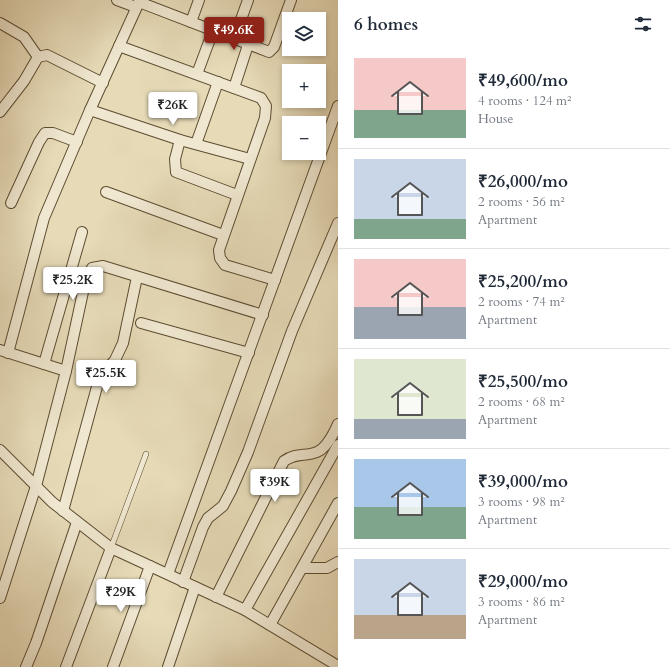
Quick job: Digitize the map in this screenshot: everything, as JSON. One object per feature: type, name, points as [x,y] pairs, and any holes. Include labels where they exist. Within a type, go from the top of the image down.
[{"type":"street","points":[[117,0],[138,3],[269,52],[274,47],[292,0]]},
{"type":"street","points":[[191,22],[199,0]]},
{"type":"street","points":[[234,39],[248,0]]},
{"type":"street","points":[[66,371],[4,351],[44,218],[138,3]]},
{"type":"street","points":[[0,23],[24,37],[38,57]]},
{"type":"street","points":[[197,74],[213,31]]},
{"type":"street","points":[[234,88],[248,45]]},
{"type":"street","points":[[119,46],[261,98],[266,106],[265,118],[219,250],[220,258],[224,265],[276,280]]},
{"type":"street","points":[[0,112],[24,81],[38,57],[47,55],[103,83]]},
{"type":"street","points":[[196,144],[218,82]]},
{"type":"street","points":[[168,574],[338,106]]},
{"type":"street","points":[[90,110],[180,140],[250,159]]},
{"type":"street","points":[[11,203],[45,132],[53,133],[77,142]]},
{"type":"street","points":[[180,140],[175,158],[176,172],[237,195]]},
{"type":"street","points":[[106,192],[223,235]]},
{"type":"street","points":[[183,582],[203,527],[208,518],[223,506],[248,452],[292,331],[338,223]]},
{"type":"street","points":[[44,364],[82,232]]},
{"type":"street","points":[[0,598],[36,486],[66,371],[86,278],[92,268],[103,266],[263,315]]},
{"type":"street","points":[[63,511],[98,383],[104,371],[115,360],[123,343],[137,277]]},
{"type":"street","points":[[141,323],[249,353]]},
{"type":"street","points":[[216,597],[284,461],[291,456],[318,452],[328,442],[338,424]]},
{"type":"street","points":[[245,610],[338,445]]},
{"type":"street","points":[[0,450],[52,502],[111,548],[245,610],[338,666]]},
{"type":"street","points":[[270,625],[338,503]]},
{"type":"street","points":[[26,667],[36,643],[77,522]]},
{"type":"street","points":[[66,667],[111,548]]},
{"type":"street","points":[[302,568],[327,568],[338,562]]},
{"type":"street","points":[[113,667],[150,566]]},
{"type":"street","points":[[168,667],[195,587]]},
{"type":"lane","points":[[111,548],[146,454]]}]
